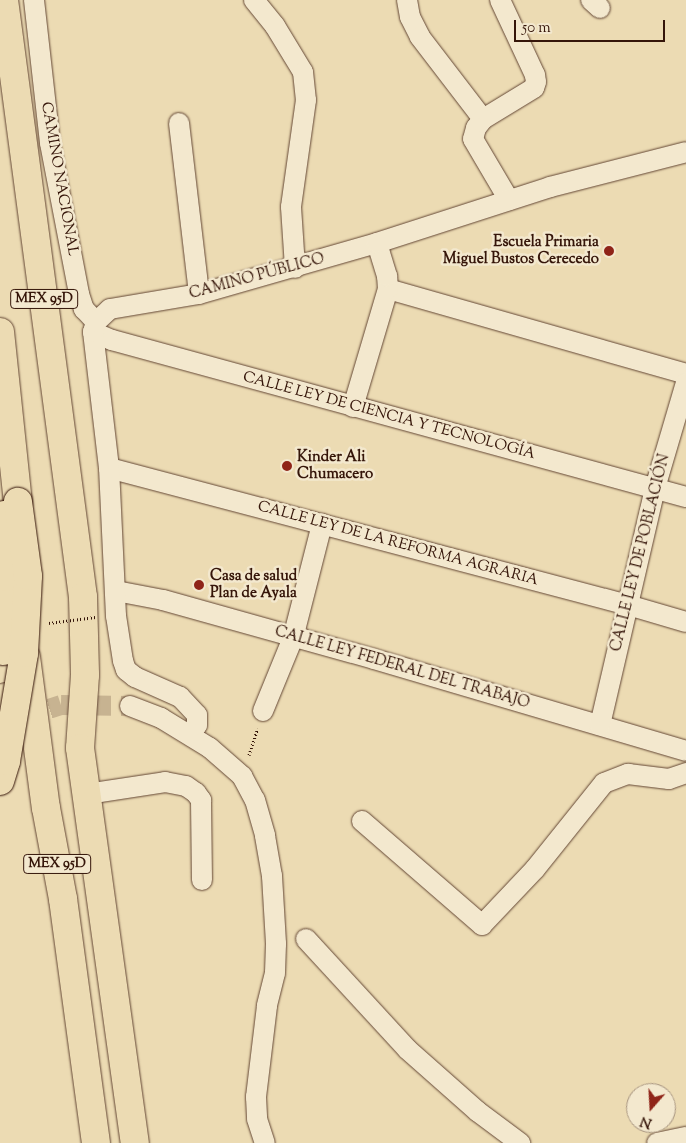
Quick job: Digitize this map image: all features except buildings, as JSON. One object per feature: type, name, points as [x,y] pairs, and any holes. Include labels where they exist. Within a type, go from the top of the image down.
[{"type":"highway","name":"MEX 95D","points":[[4,0],[82,597],[85,675],[80,748],[135,1143]]},
{"type":"highway","points":[[0,332],[28,576],[9,658]]},
{"type":"highway","points":[[0,462],[7,577],[9,658],[6,761],[0,781]]},
{"type":"highway","name":"MEX 95D","points":[[0,514],[16,585],[46,808],[63,899],[96,1143]]},
{"type":"street","name":"CAMINO NACIONAL","points":[[34,0],[51,153],[79,294],[84,309],[95,327]]},
{"type":"street","points":[[254,0],[275,26],[303,72],[306,100],[291,207],[295,268]]},
{"type":"street","points":[[407,0],[410,17],[420,37],[483,120]]},
{"type":"street","points":[[500,0],[535,75],[536,82],[534,88],[483,120],[476,128],[474,138],[509,200]]},
{"type":"street","points":[[179,123],[199,294]]},
{"type":"street","name":"CAMINO PÚBLICO","points":[[95,327],[110,309],[199,294],[295,268],[550,187],[686,152]]},
{"type":"street","points":[[353,407],[388,289],[387,276],[377,243]]},
{"type":"street","points":[[388,289],[686,374]]},
{"type":"street","points":[[95,327],[110,468],[116,616],[126,670],[136,677],[180,697],[197,715],[197,725],[189,734]]},
{"type":"street","name":"CALLE LEY DE CIENCIA Y TECNOLOGÍA","points":[[95,327],[112,340],[686,497]]},
{"type":"street","name":"CALLE LEY DE POBLACIÓN","points":[[600,725],[655,488],[686,383]]},
{"type":"street","name":"CALLE LEY DE LA REFORMA AGRARIA","points":[[110,468],[686,622]]},
{"type":"street","points":[[263,711],[293,638],[322,524]]},
{"type":"street","name":"CALLE LEY FEDERAL DEL TRABAJO","points":[[116,591],[163,600],[686,751]]},
{"type":"street","points":[[130,706],[161,718],[189,734],[242,776],[255,800],[265,836],[272,876],[276,944],[275,973],[267,1006],[256,1097],[257,1119],[265,1143]]},
{"type":"street","points":[[362,822],[482,925],[535,869],[604,783],[628,774],[669,779],[686,773]]},
{"type":"street","points":[[87,794],[165,782],[186,786],[196,793],[201,800],[202,880]]},
{"type":"street","points":[[306,939],[407,1049],[477,1111],[520,1143]]},
{"type":"street","points":[[657,1143],[686,1137]]},
{"type":"path","points":[[242,776],[263,711]]},
{"type":"tunnel","points":[[21,718],[61,705],[130,706]]},
{"type":"place","name":"Escuela Primaria Miguel Bustos Cerecedo","points":[[609,251]]},
{"type":"place","name":"Kinder Ali Chumacero","points":[[287,466]]},
{"type":"place","name":"Casa de salud Plan de Ayala","points":[[199,585]]}]
